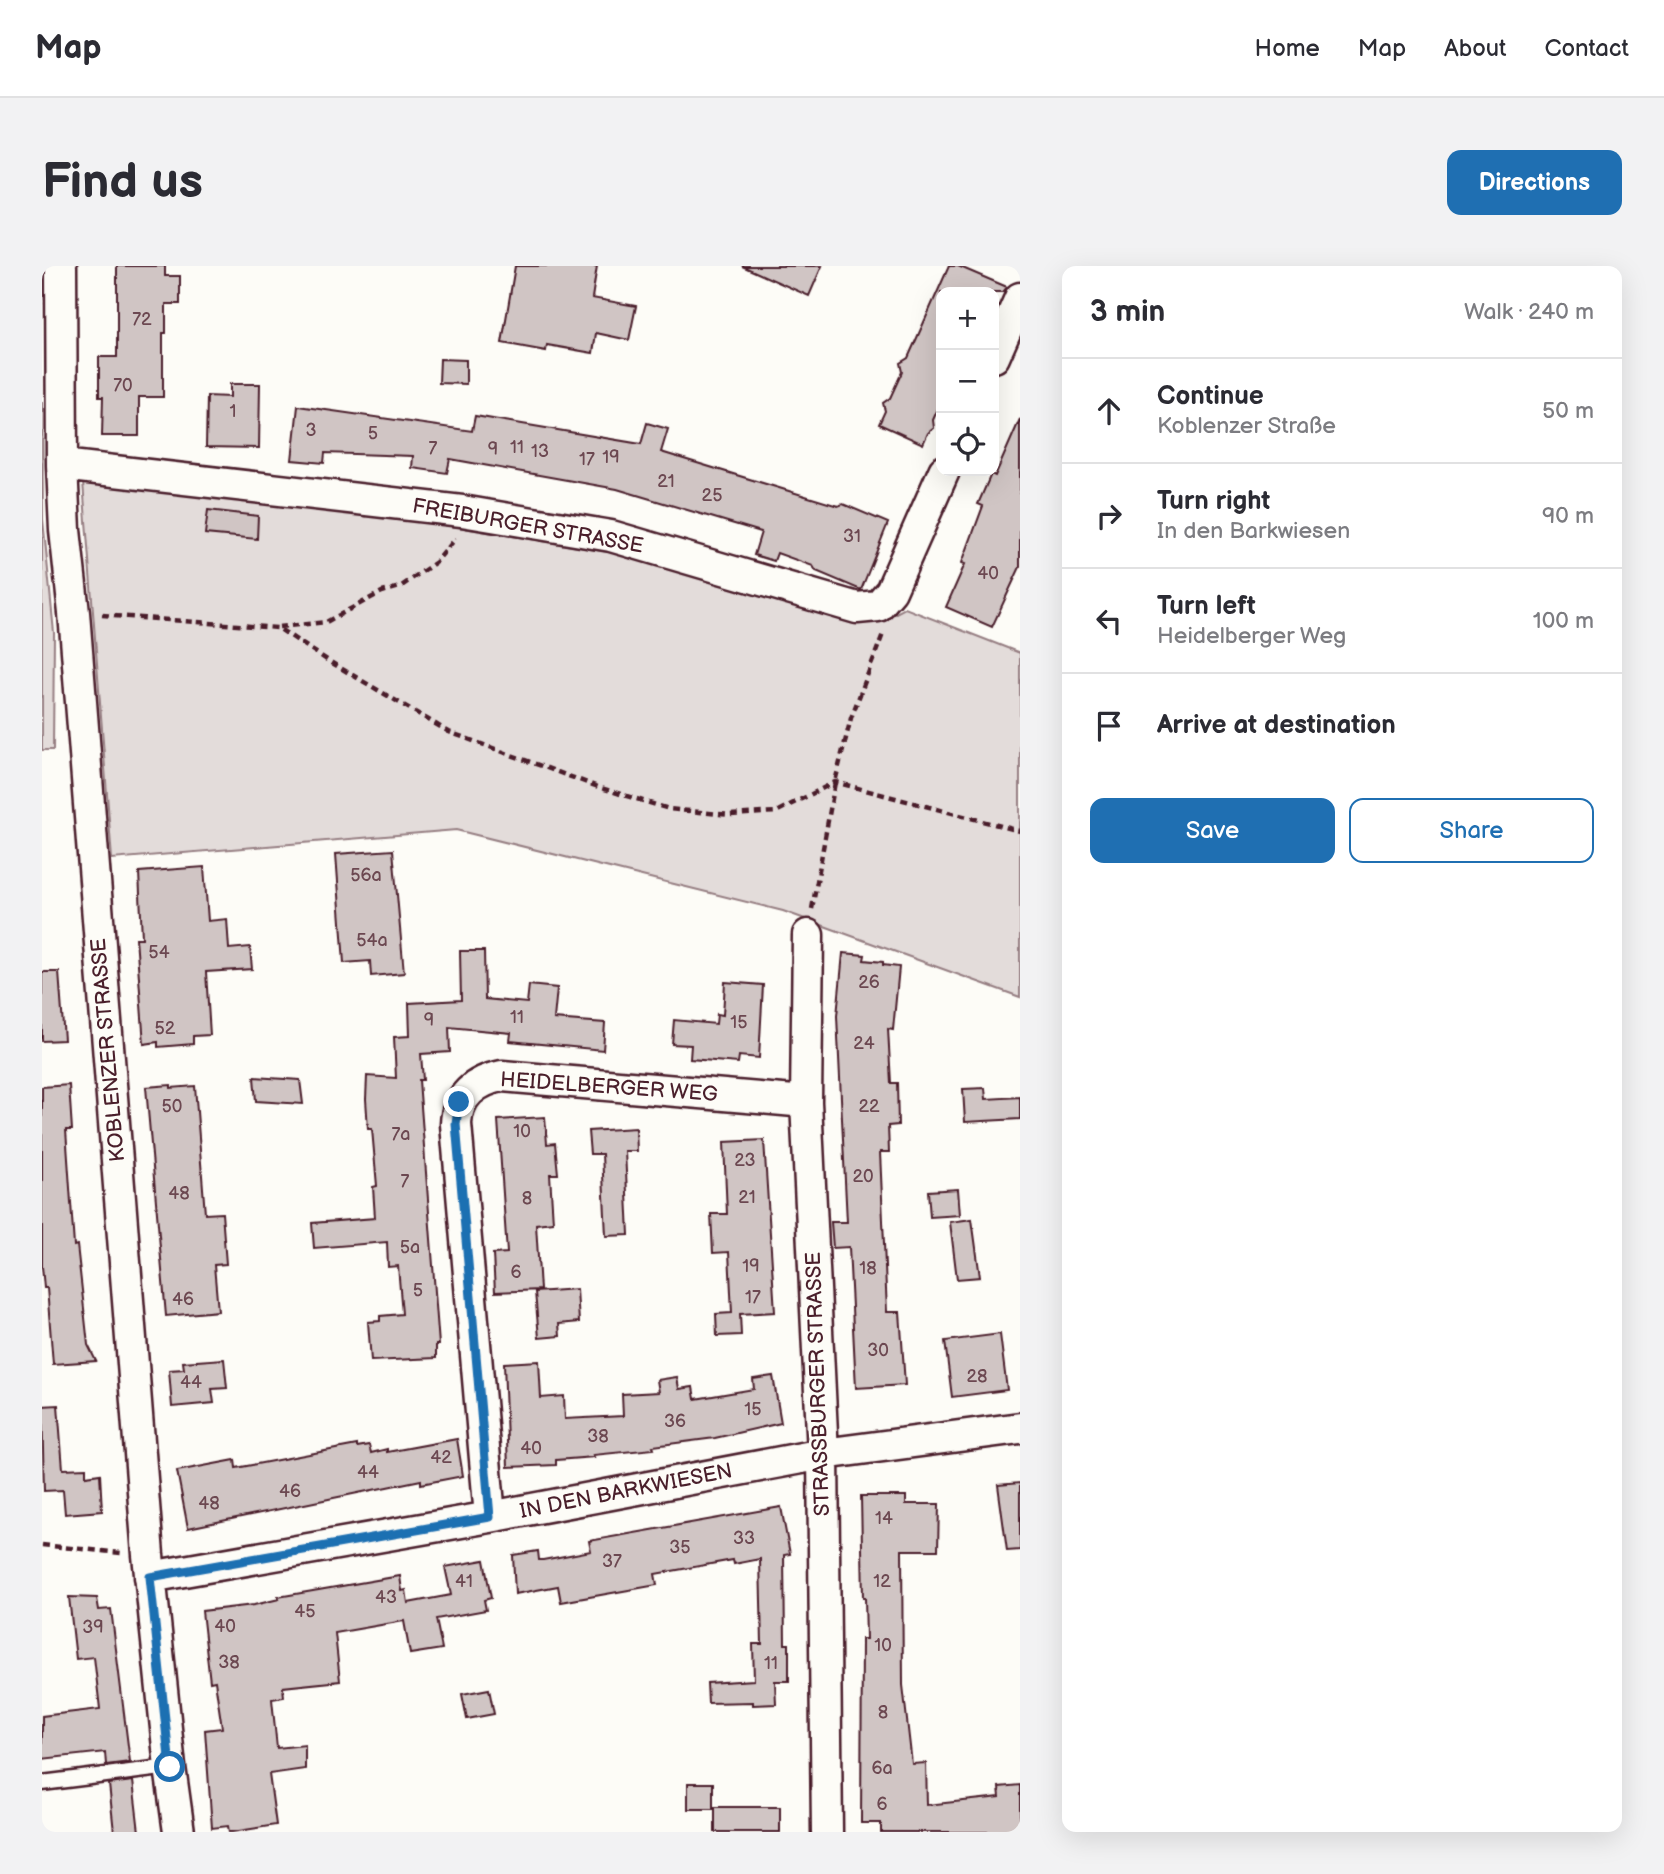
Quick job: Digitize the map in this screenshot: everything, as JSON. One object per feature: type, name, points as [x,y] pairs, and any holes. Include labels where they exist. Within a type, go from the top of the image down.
[{"type":"street","name":"KOBLENZER STRASSE","points":[[61,266],[65,530],[74,613],[149,1566],[179,1832]]},
{"type":"street","points":[[997,350],[1020,298]]},
{"type":"street","name":"FREIBURGER STRASSE","points":[[62,465],[462,511],[627,539],[857,608],[878,606]]},
{"type":"street","points":[[878,606],[891,592],[942,476]]},
{"type":"street","name":"STRASSBURGER STRASSE","points":[[808,935],[806,1102],[823,1454],[827,1832]]},
{"type":"street","name":"HEIDELBERGER WEG","points":[[490,1517],[456,1124],[459,1102],[471,1089],[487,1079],[502,1076],[806,1102]]},
{"type":"street","name":"IN DEN BARKWIESEN","points":[[149,1566],[490,1517],[823,1454],[1020,1428]]},
{"type":"lane","points":[[42,1783],[170,1767]]},
{"type":"path","points":[[74,613],[278,628],[326,622],[382,592],[400,587],[436,562],[455,540],[462,511]]},
{"type":"path","points":[[808,935],[835,782],[851,718],[884,633],[878,606]]},
{"type":"path","points":[[278,628],[449,732],[601,788],[669,809],[730,815],[776,812],[835,782],[1020,831]]},
{"type":"path","points":[[42,1545],[149,1566]]},
{"type":"shaded area","points":[[42,402],[43,519],[54,633],[53,750],[42,750]]},
{"type":"shaded area","points":[[83,482],[391,516],[621,554],[855,623],[881,621],[905,608],[1020,653],[1020,997],[783,911],[456,830],[112,859]]},
{"type":"building","points":[[117,266],[165,266],[165,276],[180,276],[180,304],[166,304],[163,397],[139,397],[139,436],[102,436],[103,397],[99,397],[99,357],[117,357]]},
{"type":"building","points":[[515,266],[597,266],[592,298],[636,306],[629,340],[596,333],[593,353],[547,345],[546,351],[502,343]]},
{"type":"building","points":[[742,266],[822,266],[809,296]]},
{"type":"building","points":[[949,266],[958,266],[1007,287],[1003,292],[999,292],[999,287],[940,287]]},
{"type":"building","points":[[936,295],[936,413],[934,428],[928,433],[923,444],[879,424],[885,411],[883,403],[890,398],[902,372],[900,363],[908,358]]},
{"type":"building","points":[[440,359],[466,360],[466,384],[439,383]]},
{"type":"building","points":[[230,384],[260,384],[259,448],[206,447],[207,396],[230,397]]},
{"type":"building","points":[[298,406],[472,431],[475,416],[641,444],[647,423],[668,429],[661,452],[838,506],[843,504],[888,523],[861,590],[816,571],[813,566],[777,553],[774,561],[754,555],[761,532],[617,489],[450,459],[447,473],[412,468],[413,456],[325,453],[324,463],[292,460]]},
{"type":"building","points":[[1020,419],[1020,567],[992,627],[946,607],[965,564],[962,563],[983,506],[978,504],[990,476],[999,476],[999,467]]},
{"type":"building","points":[[208,510],[258,516],[257,539],[205,534]]},
{"type":"building","points":[[393,850],[404,973],[371,976],[370,961],[344,963],[336,854]]},
{"type":"building","points":[[204,867],[208,921],[227,919],[229,949],[250,947],[252,969],[206,972],[210,1035],[193,1036],[193,1044],[158,1047],[158,1042],[144,1044],[136,938],[142,938],[139,872]]},
{"type":"building","points":[[460,951],[484,951],[485,999],[527,1003],[529,985],[557,988],[554,1019],[605,1023],[603,1050],[510,1041],[511,1033],[449,1027],[450,1052],[421,1054],[423,1080],[419,1080],[439,1345],[436,1345],[436,1358],[371,1361],[368,1322],[380,1321],[380,1316],[402,1314],[398,1266],[388,1267],[387,1242],[314,1248],[312,1223],[375,1218],[373,1187],[377,1186],[372,1129],[368,1129],[367,1076],[396,1078],[394,1037],[410,1036],[409,1003],[461,1000]]},
{"type":"building","points":[[843,953],[865,955],[864,960],[899,967],[893,1030],[888,1029],[891,1083],[897,1083],[898,1125],[888,1126],[889,1152],[880,1152],[887,1312],[900,1312],[905,1385],[856,1388],[849,1247],[833,1248],[831,1222],[847,1222],[837,1016]]},
{"type":"building","points":[[42,972],[59,972],[64,1040],[42,1041]]},
{"type":"building","points":[[725,982],[763,985],[759,1058],[739,1056],[738,1063],[690,1059],[691,1045],[672,1044],[674,1020],[716,1024],[717,1014],[723,1015]]},
{"type":"building","points":[[254,1077],[300,1080],[303,1104],[256,1101]]},
{"type":"building","points":[[69,1085],[72,1130],[66,1130],[74,1246],[77,1245],[88,1345],[96,1361],[53,1364],[47,1288],[44,1288],[42,1266],[42,1087]]},
{"type":"building","points":[[171,1085],[171,1088],[195,1086],[205,1214],[222,1213],[226,1264],[214,1265],[218,1311],[166,1316],[146,1087]]},
{"type":"building","points":[[985,1088],[986,1099],[1020,1097],[1020,1119],[965,1122],[963,1089]]},
{"type":"building","points":[[545,1117],[547,1144],[555,1143],[558,1174],[550,1174],[553,1222],[536,1224],[540,1290],[495,1292],[493,1254],[507,1253],[498,1120]]},
{"type":"building","points":[[636,1128],[637,1151],[625,1151],[629,1235],[606,1236],[602,1154],[590,1154],[588,1131]]},
{"type":"building","points":[[764,1140],[775,1312],[740,1314],[741,1335],[717,1336],[716,1314],[732,1313],[729,1252],[713,1253],[711,1214],[727,1214],[724,1142]]},
{"type":"building","points":[[958,1189],[960,1215],[930,1217],[928,1191]]},
{"type":"building","points":[[972,1219],[980,1277],[957,1279],[950,1222]]},
{"type":"building","points":[[577,1289],[579,1322],[559,1324],[560,1336],[539,1338],[535,1292]]},
{"type":"building","points":[[1000,1334],[1007,1390],[952,1397],[945,1341]]},
{"type":"building","points":[[224,1359],[227,1388],[212,1389],[214,1403],[172,1407],[169,1370],[184,1369],[183,1362]]},
{"type":"building","points":[[539,1361],[541,1398],[564,1396],[565,1419],[623,1416],[622,1394],[659,1392],[657,1380],[677,1377],[679,1389],[693,1387],[695,1399],[754,1389],[753,1379],[773,1376],[781,1423],[715,1438],[653,1446],[654,1449],[556,1460],[556,1465],[508,1467],[504,1363]]},
{"type":"building","points":[[58,1405],[63,1469],[86,1468],[86,1476],[100,1474],[102,1511],[65,1514],[63,1490],[44,1491],[42,1406]]},
{"type":"building","points":[[457,1439],[463,1476],[421,1484],[421,1480],[188,1528],[177,1471],[235,1460],[236,1468],[357,1445],[369,1445],[371,1453]]},
{"type":"building","points":[[1020,1483],[1020,1550],[1007,1551],[998,1485]]},
{"type":"building","points":[[861,1496],[906,1496],[906,1504],[939,1504],[938,1550],[902,1550],[903,1685],[912,1764],[926,1763],[927,1805],[1000,1797],[999,1787],[1020,1785],[1020,1832],[881,1832],[881,1823],[861,1823],[862,1639],[866,1639]]},
{"type":"building","points":[[781,1507],[790,1554],[784,1555],[785,1644],[789,1644],[789,1681],[775,1681],[776,1704],[708,1703],[707,1683],[754,1680],[753,1644],[762,1644],[760,1559],[734,1564],[733,1560],[655,1574],[657,1585],[561,1602],[558,1586],[515,1594],[513,1555],[538,1551],[539,1560],[543,1560],[591,1551],[589,1541]]},
{"type":"building","points":[[484,1560],[491,1598],[484,1600],[486,1610],[436,1619],[442,1649],[410,1654],[404,1621],[335,1633],[340,1681],[283,1687],[284,1697],[272,1699],[277,1748],[305,1745],[305,1769],[269,1774],[276,1825],[232,1832],[229,1832],[228,1826],[212,1828],[205,1730],[222,1728],[215,1681],[210,1682],[202,1611],[254,1605],[279,1599],[278,1597],[400,1576],[402,1591],[406,1590],[408,1603],[451,1595],[445,1567]]},
{"type":"building","points":[[69,1597],[97,1598],[99,1610],[111,1609],[130,1762],[106,1765],[105,1752],[42,1759],[42,1716],[100,1709],[94,1657],[76,1659]]},
{"type":"building","points":[[489,1689],[494,1714],[467,1719],[462,1694]]},
{"type":"building","points":[[133,1781],[139,1832],[114,1832],[109,1784]]},
{"type":"building","points":[[688,1783],[713,1783],[713,1809],[688,1809]]},
{"type":"building","points":[[715,1807],[780,1807],[780,1832],[715,1832]]},
{"type":"route","points":[[170,1767],[150,1577],[490,1517],[456,1124],[459,1102]]}]
